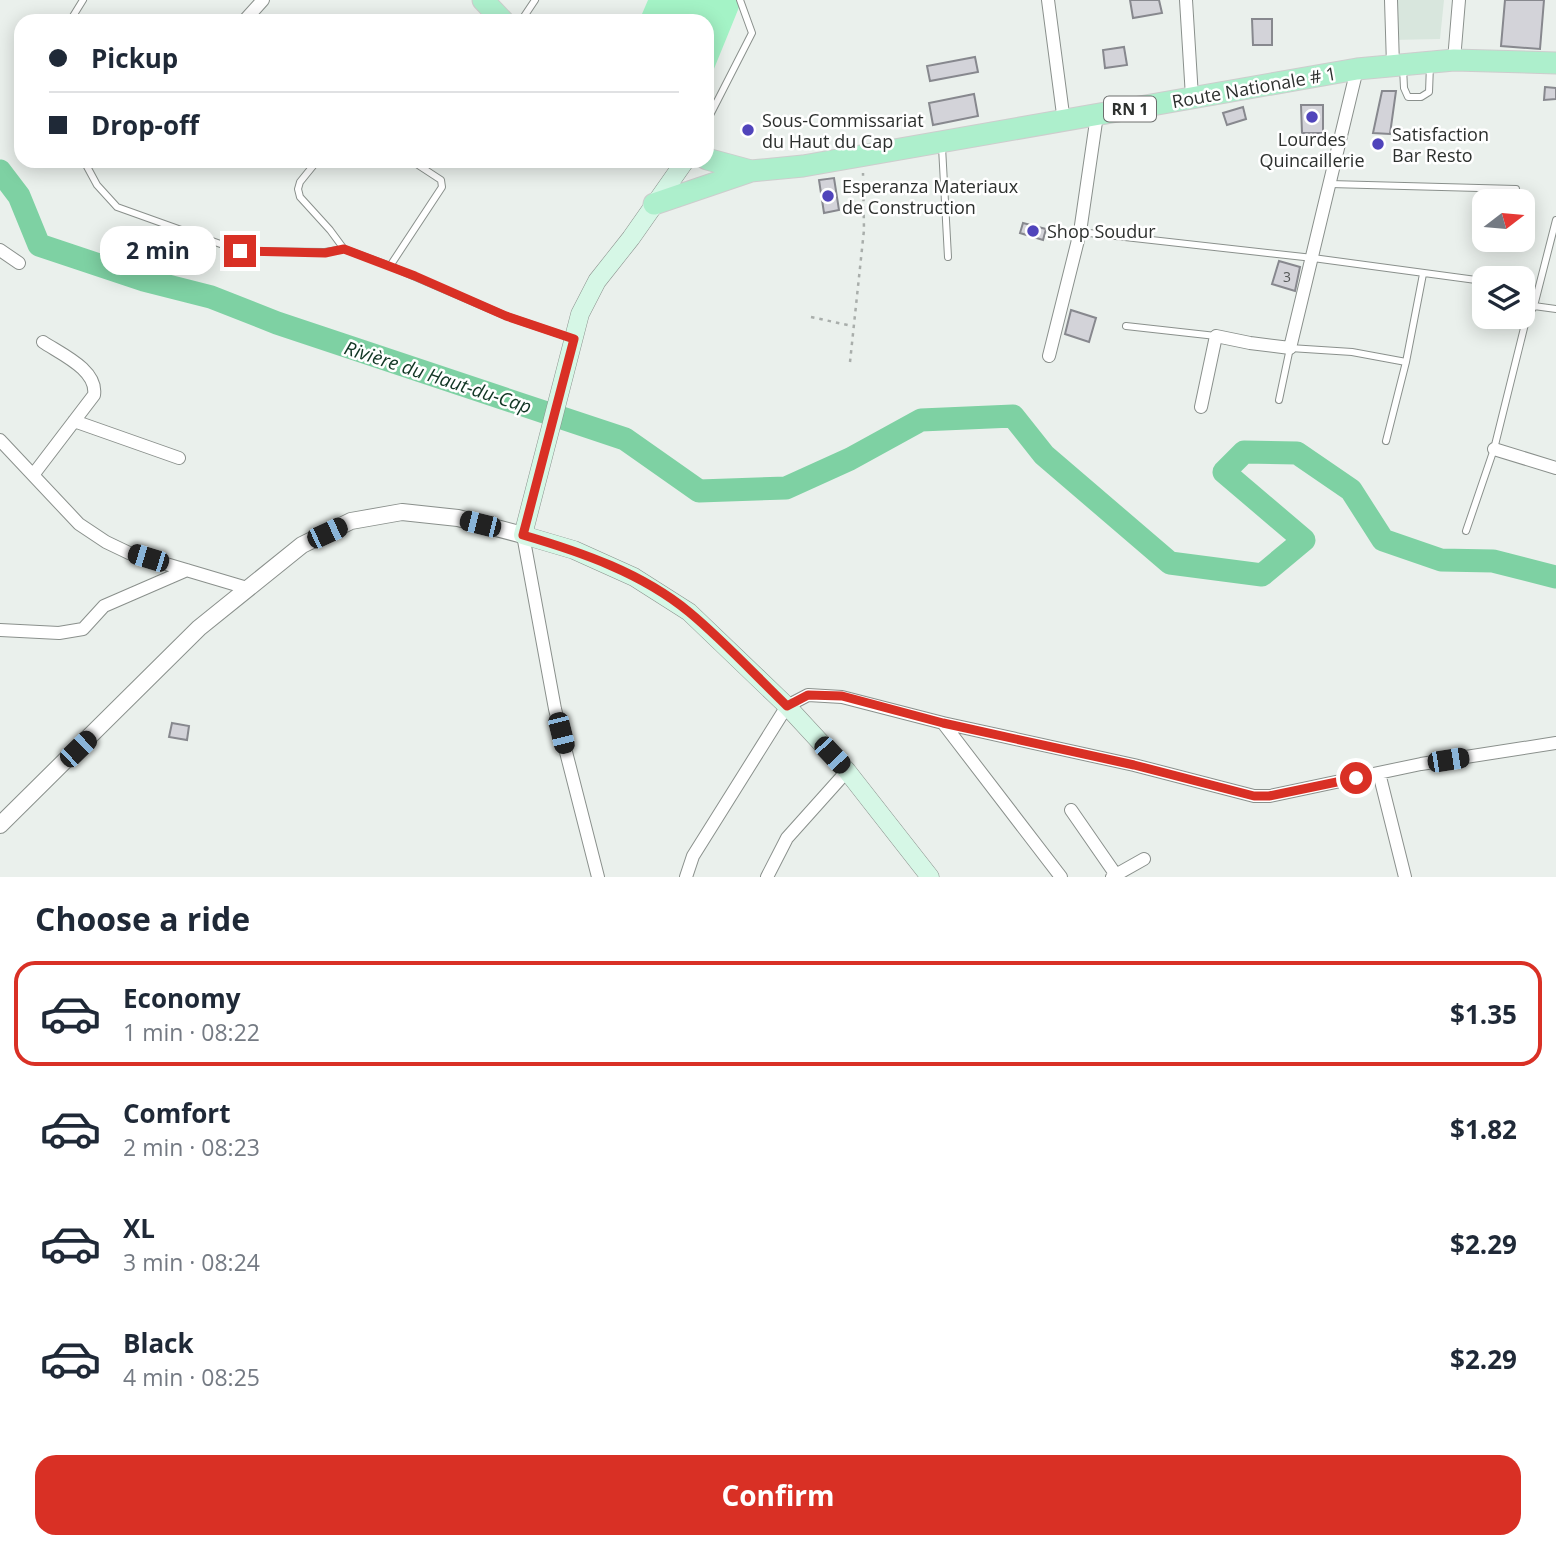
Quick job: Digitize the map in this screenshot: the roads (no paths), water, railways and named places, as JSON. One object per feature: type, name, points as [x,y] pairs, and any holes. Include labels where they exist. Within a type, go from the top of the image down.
[{"type":"main road","points":[[484,0],[497,14]]},
{"type":"main road","name":"Route Nationale # 1","points":[[714,161],[751,172],[803,166],[1357,69],[1454,60],[1556,63]]},
{"type":"main road","points":[[680,168],[597,281],[580,314],[523,535],[574,550],[634,577],[690,612],[787,706],[848,771],[930,877]]},
{"type":"main road","points":[[654,204],[751,172]]},
{"type":"street","points":[[250,14],[263,0]]},
{"type":"street","points":[[1048,0],[1064,122]]},
{"type":"street","points":[[1186,0],[1192,97]]},
{"type":"street","points":[[1391,0],[1398,65]]},
{"type":"street","points":[[1454,60],[1459,0]]},
{"type":"street","points":[[1201,407],[1216,336],[1290,348],[1357,69]]},
{"type":"street","points":[[1049,356],[1080,232],[1097,115]]},
{"type":"street","points":[[0,250],[19,263]]},
{"type":"street","points":[[33,475],[94,395],[95,388],[92,379],[43,342]]},
{"type":"street","points":[[74,421],[178,458]]},
{"type":"street","points":[[0,440],[79,524],[106,542],[129,553],[247,588]]},
{"type":"street","points":[[1494,449],[1556,468]]},
{"type":"street","points":[[0,825],[199,628],[302,545],[351,521],[401,512],[458,518],[523,535],[555,709],[598,877]]},
{"type":"street","points":[[0,630],[71,633],[83,629],[104,606],[187,570]]},
{"type":"street","points":[[686,877],[693,856],[787,706],[808,695],[842,696],[943,723],[1134,765],[1254,796],[1269,796],[1421,764],[1556,743]]},
{"type":"street","points":[[943,723],[1061,877]]},
{"type":"street","points":[[767,877],[787,838],[848,771]]},
{"type":"street","points":[[1379,773],[1405,877]]},
{"type":"street","points":[[1071,810],[1114,876],[1144,859]]},
{"type":"lane","points":[[714,107],[752,33],[740,0]]},
{"type":"lane","points":[[1398,65],[1405,93],[1408,97],[1421,97],[1429,92],[1430,62]]},
{"type":"lane","points":[[942,141],[948,257]]},
{"type":"lane","points":[[88,168],[97,185],[117,207],[240,251],[325,253],[344,249],[506,316],[574,339]]},
{"type":"lane","points":[[311,168],[300,182],[300,197],[344,249]]},
{"type":"lane","points":[[390,266],[442,187],[441,180],[423,168]]},
{"type":"lane","points":[[1330,184],[1516,189]]},
{"type":"lane","points":[[1535,302],[1556,220]]},
{"type":"lane","points":[[1080,232],[1313,258],[1472,280]]},
{"type":"lane","points":[[1386,441],[1406,362],[1423,274]]},
{"type":"lane","points":[[1535,306],[1556,309]]},
{"type":"lane","points":[[1126,326],[1216,336]]},
{"type":"lane","points":[[1466,531],[1494,449],[1524,329]]},
{"type":"lane","points":[[1279,400],[1290,348],[1352,352],[1406,362]]},
{"type":"waterway","name":"Rivière du Haut-du-Cap","points":[[0,171],[19,196],[39,245],[144,280],[211,297],[277,323],[625,439],[699,491],[786,488],[850,459],[921,420],[1013,416],[1044,455],[1170,563],[1262,575],[1304,540],[1224,472],[1244,452],[1297,453],[1351,490],[1383,540],[1441,560],[1493,561],[1556,577]]},
{"type":"place","name":"Lourdes Quincaillerie","points":[[1312,117]]},
{"type":"place","name":"Sous-Commissariat du Haut du Cap","points":[[748,130]]},
{"type":"place","name":"Satisfaction Bar Resto","points":[[1378,144]]},
{"type":"place","name":"Esperanza Materiaux de Construction","points":[[828,196]]},
{"type":"place","name":"Shop Soudur","points":[[1033,231]]}]
